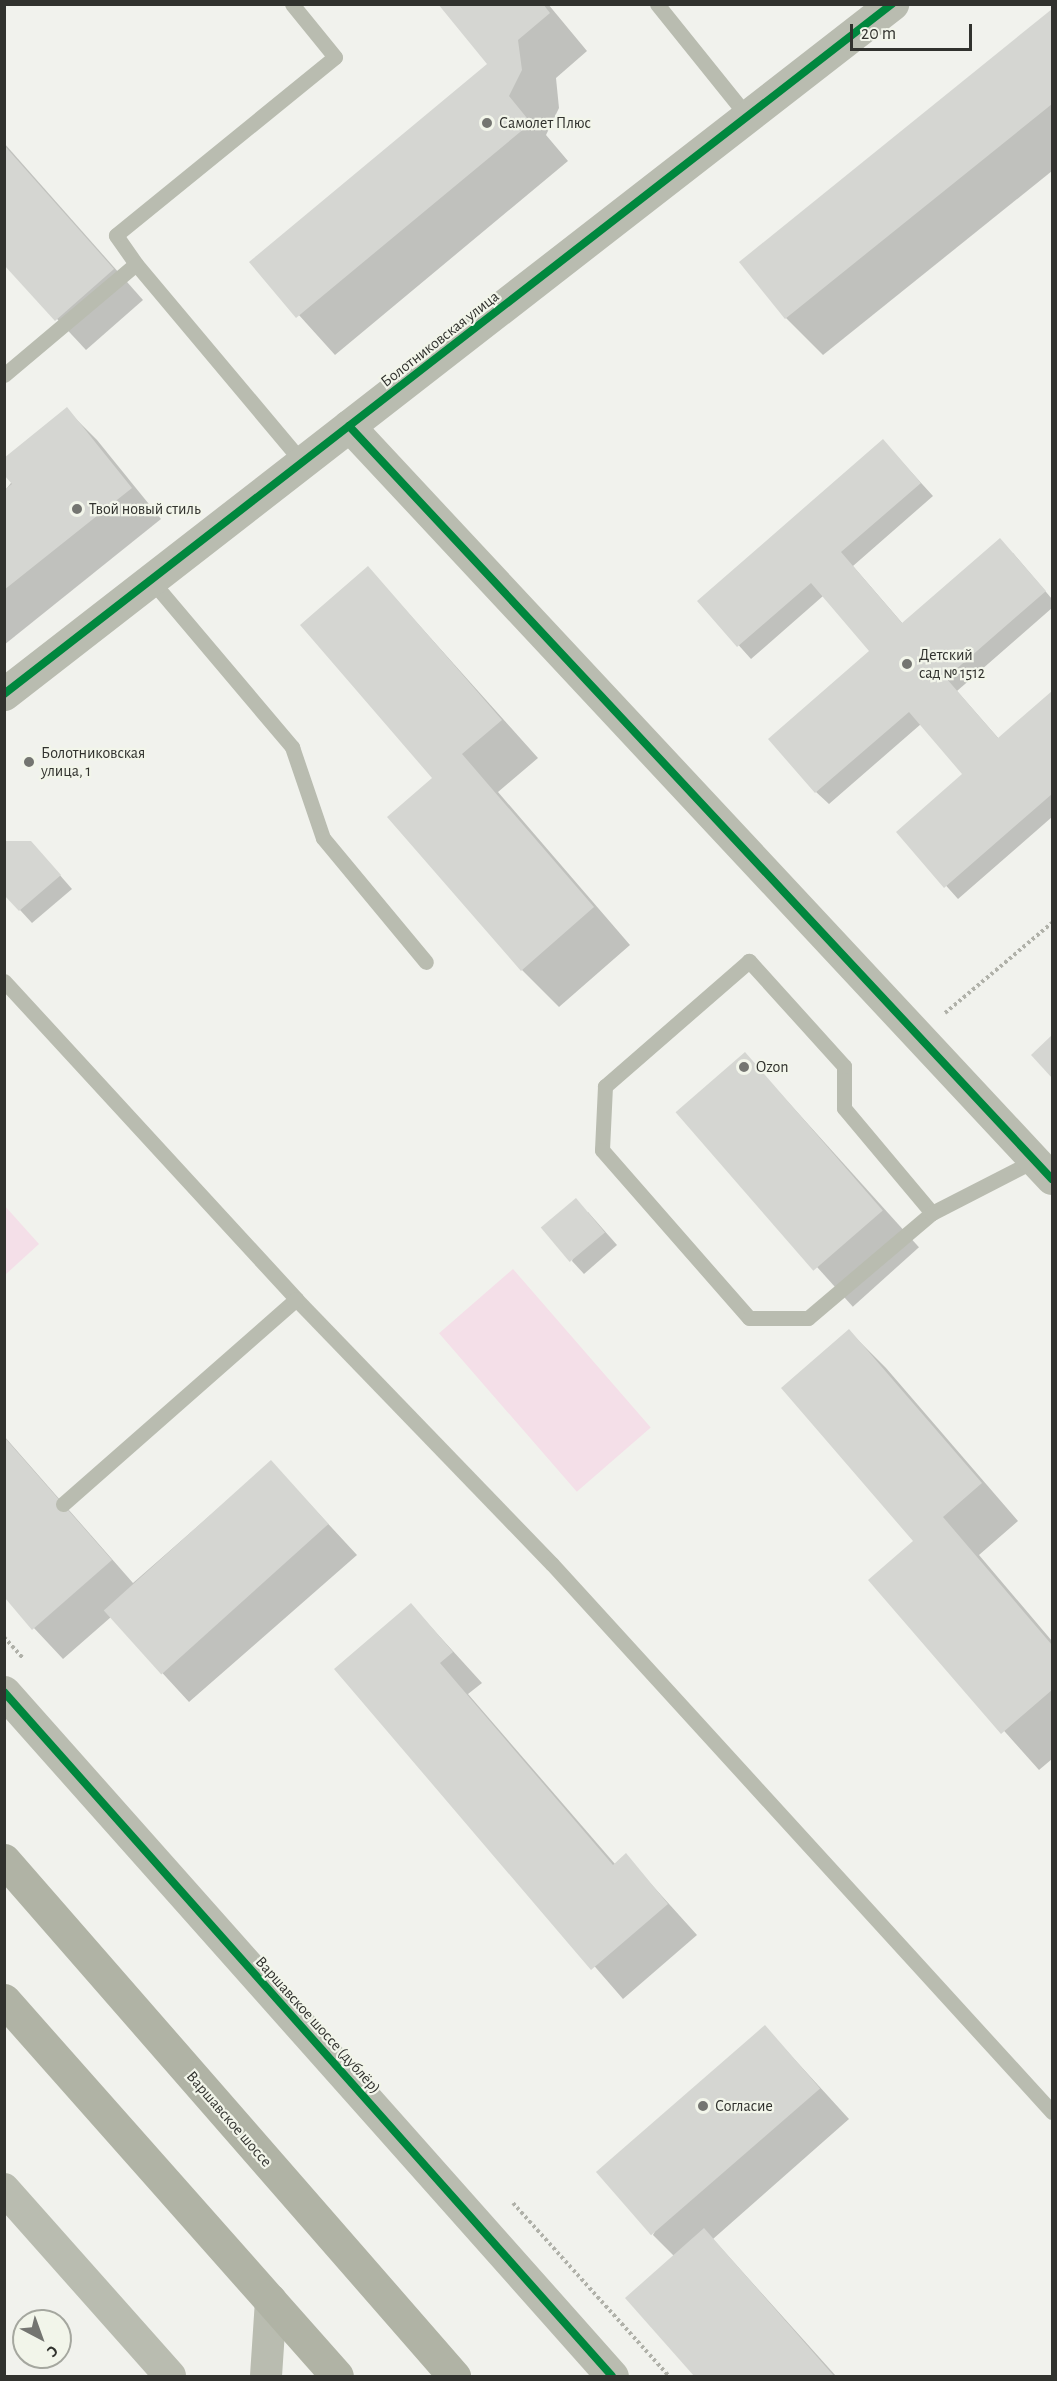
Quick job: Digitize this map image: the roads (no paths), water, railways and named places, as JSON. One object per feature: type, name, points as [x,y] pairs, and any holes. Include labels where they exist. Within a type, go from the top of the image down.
[{"type":"main road","name":"Варшавское шоссе","points":[[4,1860],[454,2376]]},
{"type":"main road","points":[[4,2000],[337,2376]]},
{"type":"street","name":"Болотниковская улица","points":[[4,694],[892,4]]},
{"type":"street","points":[[349,426],[917,1037],[1044,1170]]},
{"type":"street","name":"Варшавское шоссе (дублёр)","points":[[4,1692],[612,2376]]},
{"type":"street","points":[[4,2189],[170,2376]]},
{"type":"street","points":[[266,2376],[271,2300]]},
{"type":"lane","points":[[292,4],[335,57],[116,235],[136,264],[302,462]]},
{"type":"lane","points":[[657,4],[747,116]]},
{"type":"lane","points":[[4,375],[136,264]]},
{"type":"lane","points":[[151,580],[292,747],[323,838],[426,962]]},
{"type":"lane","points":[[933,1213],[844,1108],[844,1065],[749,961],[605,1086],[602,1150],[749,1318],[808,1318],[933,1213],[1044,1170]]},
{"type":"lane","points":[[4,981],[296,1299],[552,1564],[1053,2112]]},
{"type":"lane","points":[[63,1504],[296,1299]]},
{"type":"place","name":"Самолет Плюс","points":[[487,123]]},
{"type":"place","name":"Твой новый стиль","points":[[77,509]]},
{"type":"place","name":"Детский сад № 1512","points":[[907,664]]},
{"type":"place","name":"Болотниковская улица, 1","points":[[29,762]]},
{"type":"place","name":"Ozon","points":[[744,1067]]},
{"type":"place","name":"Согласие","points":[[703,2106]]}]
